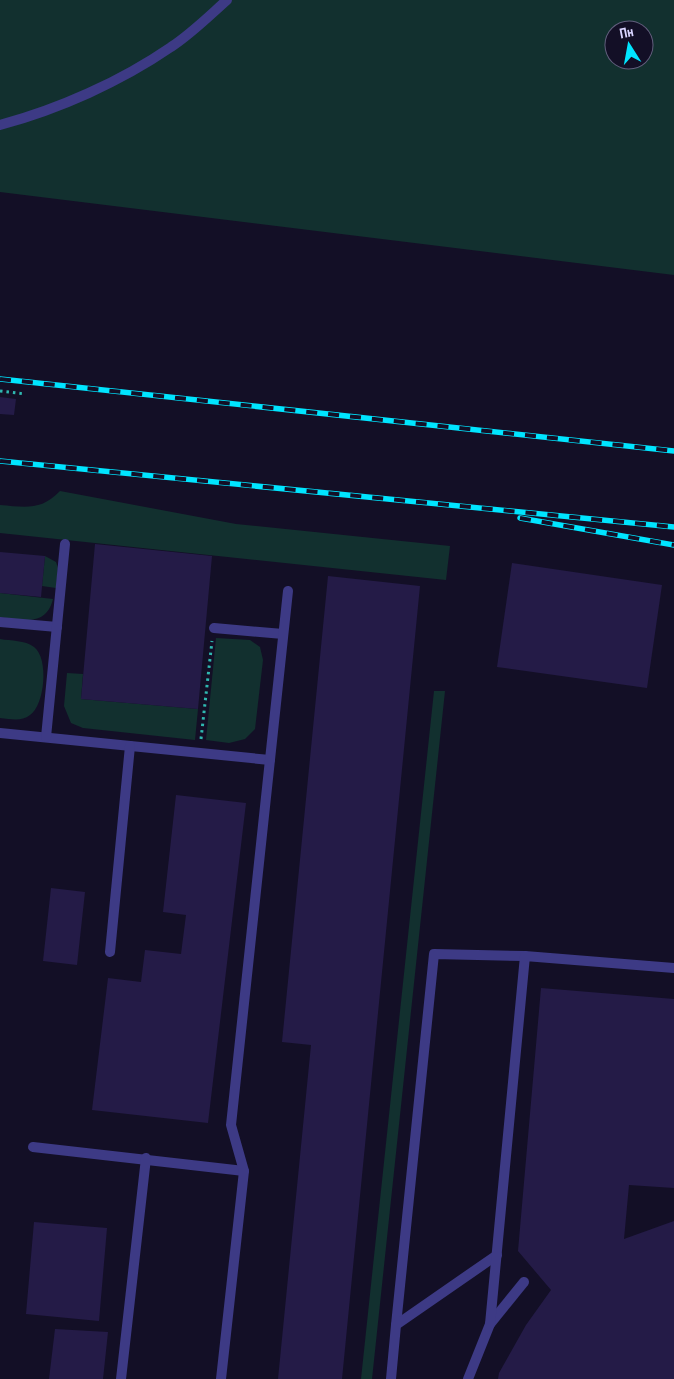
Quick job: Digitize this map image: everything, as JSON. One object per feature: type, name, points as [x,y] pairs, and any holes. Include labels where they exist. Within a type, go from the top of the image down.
[{"type":"lane","points":[[0,125],[27,118],[111,82],[172,47],[227,0]]},
{"type":"lane","points":[[46,737],[65,544]]},
{"type":"lane","points":[[221,1379],[244,1171],[231,1125],[288,591]]},
{"type":"lane","points":[[0,622],[57,627]]},
{"type":"lane","points":[[214,628],[283,634]]},
{"type":"lane","points":[[0,732],[270,760]]},
{"type":"lane","points":[[110,952],[130,746]]},
{"type":"lane","points":[[391,1379],[434,954],[525,956],[674,968]]},
{"type":"lane","points":[[468,1379],[490,1324],[525,956]]},
{"type":"lane","points":[[32,1147],[146,1158],[244,1171]]},
{"type":"lane","points":[[121,1379],[146,1158]]},
{"type":"lane","points":[[396,1325],[497,1255]]},
{"type":"lane","points":[[490,1324],[524,1282]]},
{"type":"path","points":[[0,391],[25,394]]},
{"type":"path","points":[[199,753],[214,628]]},
{"type":"green space","points":[[0,0],[674,0],[674,275],[0,192]]},
{"type":"green space","points":[[60,491],[236,524],[450,546],[446,580],[0,533],[0,505],[25,507],[39,505]]},
{"type":"green space","points":[[45,556],[56,562],[58,568],[56,588],[42,586]]},
{"type":"green space","points":[[0,593],[53,599],[50,608],[45,614],[39,618],[25,620],[0,617]]},
{"type":"green space","points":[[216,638],[250,640],[260,647],[263,660],[255,729],[245,739],[229,743],[206,740]]},
{"type":"green space","points":[[0,639],[22,642],[34,647],[42,661],[43,681],[39,702],[35,710],[23,719],[0,718]]},
{"type":"green space","points":[[67,673],[83,674],[81,699],[198,709],[195,740],[83,728],[71,723],[64,706]]},
{"type":"green space","points":[[434,691],[445,691],[372,1379],[361,1379]]},
{"type":"building","points":[[0,397],[16,399],[14,415],[0,414]]},
{"type":"building","points":[[95,544],[212,556],[198,709],[81,699]]},
{"type":"building","points":[[0,552],[45,556],[41,597],[0,593]]},
{"type":"building","points":[[512,563],[662,585],[647,688],[497,667]]},
{"type":"building","points":[[328,576],[420,586],[342,1379],[278,1379],[311,1045],[282,1042]]},
{"type":"building","points":[[176,795],[246,803],[208,1123],[92,1110],[108,978],[141,982],[145,950],[181,954],[186,915],[163,912]]},
{"type":"building","points":[[51,888],[85,892],[77,965],[43,961]]},
{"type":"building","points":[[541,988],[674,999],[674,1188],[629,1185],[624,1239],[674,1221],[674,1379],[498,1379],[499,1373],[526,1325],[551,1290],[518,1251]]},
{"type":"building","points":[[34,1222],[107,1228],[99,1321],[26,1314]]},
{"type":"building","points":[[55,1329],[108,1332],[103,1379],[49,1379]]},
{"type":"railway","points":[[0,379],[674,451]]},
{"type":"railway","points":[[0,461],[674,527]]},
{"type":"railway","points":[[520,518],[674,545]]}]
